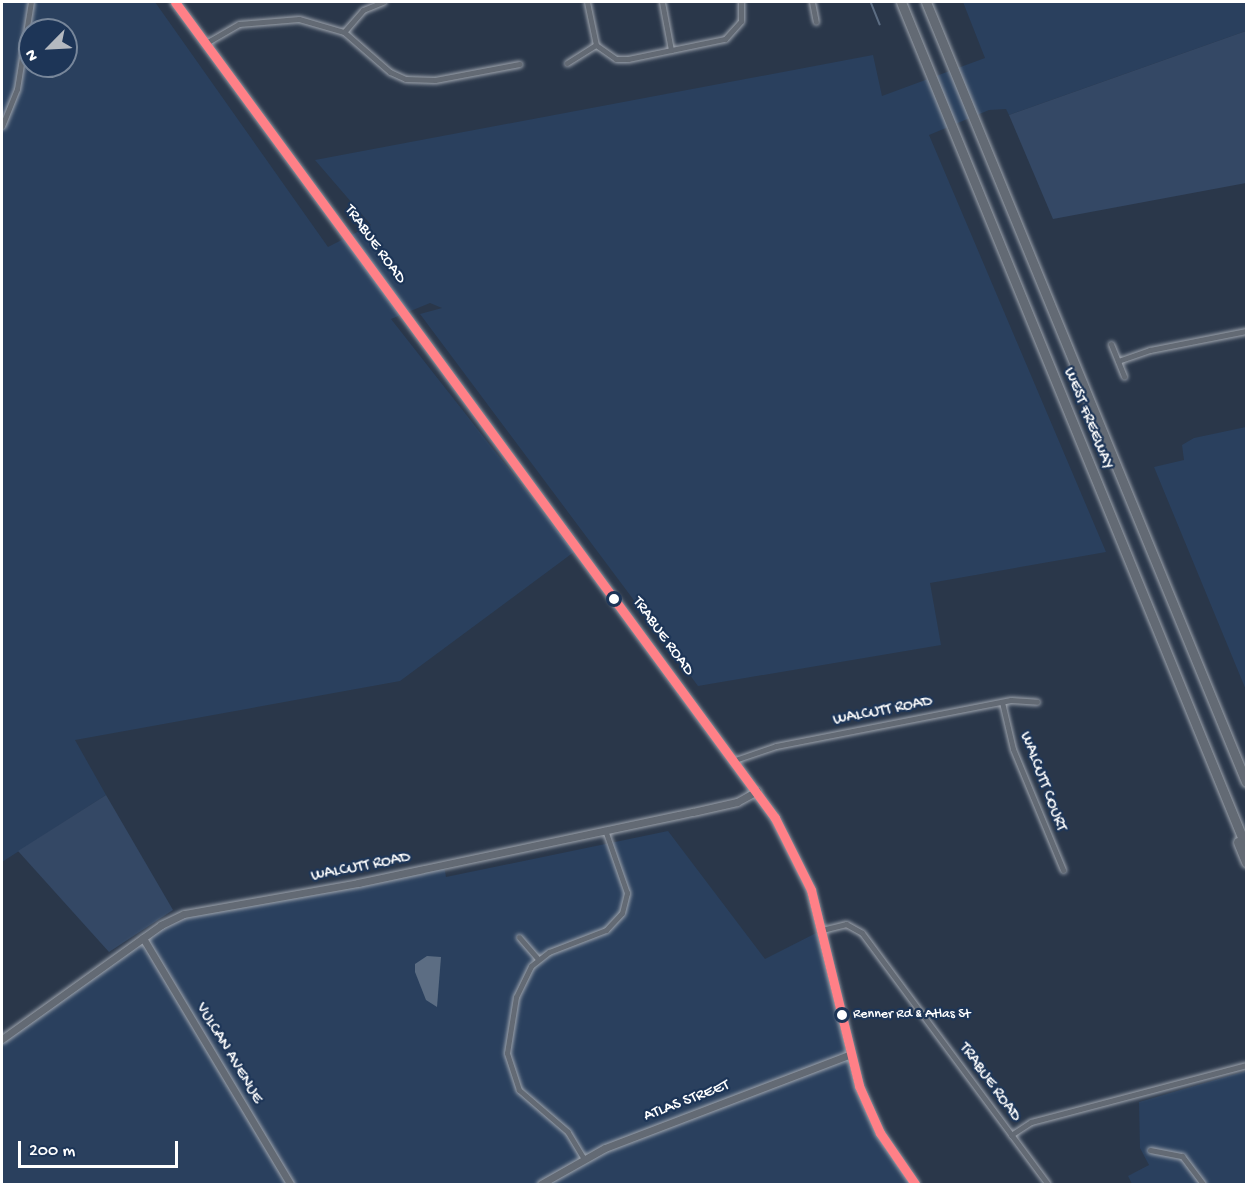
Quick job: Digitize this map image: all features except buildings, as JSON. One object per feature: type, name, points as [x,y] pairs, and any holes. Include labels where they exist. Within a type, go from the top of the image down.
[{"type":"highway","name":"WEST FREEWAY","points":[[901,2],[1246,847]]},
{"type":"highway","name":"WEST FREEWAY","points":[[927,2],[1246,782]]},
{"type":"highway","points":[[931,2],[951,56]]},
{"type":"highway","points":[[1099,488],[1115,540],[1246,862]]},
{"type":"main road","name":"TRABUE ROAD","points":[[174,2],[347,231],[757,791],[799,861],[822,930]]},
{"type":"main road","points":[[822,930],[849,1055],[878,1129],[915,1185]]},
{"type":"street","points":[[2,126],[16,89],[32,2]]},
{"type":"street","points":[[344,32],[363,10],[383,2]]},
{"type":"street","points":[[587,2],[596,45],[616,59],[671,50],[732,34],[741,21],[741,2]]},
{"type":"street","points":[[662,2],[671,50]]},
{"type":"street","points":[[812,2],[816,22]]},
{"type":"street","points":[[206,43],[239,24],[261,21],[317,21],[344,32],[390,72],[406,79],[435,80],[520,64]]},
{"type":"street","points":[[567,63],[596,45]]},
{"type":"street","points":[[1118,362],[1150,350],[1246,331]]},
{"type":"street","points":[[1111,344],[1124,376]]},
{"type":"street","name":"WALCUTT ROAD","points":[[735,760],[777,746],[1002,702],[1037,702]]},
{"type":"street","name":"WALCUTT COURT","points":[[1002,702],[1013,749],[1063,870]]},
{"type":"street","name":"WALCUTT ROAD","points":[[2,1039],[143,938],[184,914],[737,802],[757,791]]},
{"type":"street","points":[[584,1159],[568,1132],[519,1090],[508,1066],[516,997],[538,959],[606,930],[622,913],[627,893],[612,860],[605,830]]},
{"type":"street","name":"TRABUE ROAD","points":[[822,930],[846,924],[862,933],[1048,1185]]},
{"type":"street","points":[[519,937],[538,959]]},
{"type":"street","name":"VULCAN AVENUE","points":[[143,938],[290,1185]]},
{"type":"street","name":"ATLAS STREET","points":[[541,1185],[584,1159],[849,1055]]},
{"type":"street","points":[[1011,1135],[1031,1122],[1246,1065]]},
{"type":"street","points":[[1150,1150],[1182,1156],[1203,1185]]},
{"type":"shaded area","points":[[2,2],[155,2],[328,247],[371,225],[315,160],[873,55],[882,96],[985,58],[963,2],[1246,2],[1246,31],[1009,115],[1006,109],[989,110],[929,135],[1106,552],[930,583],[941,645],[698,686],[420,314],[442,308],[430,303],[391,319],[574,552],[400,681],[75,740],[106,795],[2,862]]},
{"type":"shaded area","points":[[1246,31],[1246,183],[1053,219],[1009,115]]},
{"type":"shaded area","points":[[1246,427],[1246,690],[1154,467],[1184,460],[1182,445],[1194,438]]},
{"type":"shaded area","points":[[106,795],[173,910],[109,952],[18,851]]},
{"type":"shaded area","points":[[668,831],[765,959],[822,930],[871,1116],[915,1184],[2,1184],[2,1039],[176,917],[444,865],[446,877]]},
{"type":"shaded area","points":[[427,956],[441,957],[437,1007],[426,1000],[415,972],[415,964]]},
{"type":"shaded area","points":[[1246,1071],[1246,1184],[1132,1184],[1128,1176],[1149,1165],[1140,1148],[1139,1102]]},
{"type":"waterway","points":[[871,2],[880,24]]},
{"type":"transit line","points":[[175,2],[775,818],[811,890],[859,1086],[880,1133],[915,1184]]},
{"type":"place","name":"Renner Rd & Atlas St","points":[[842,1015]]}]
